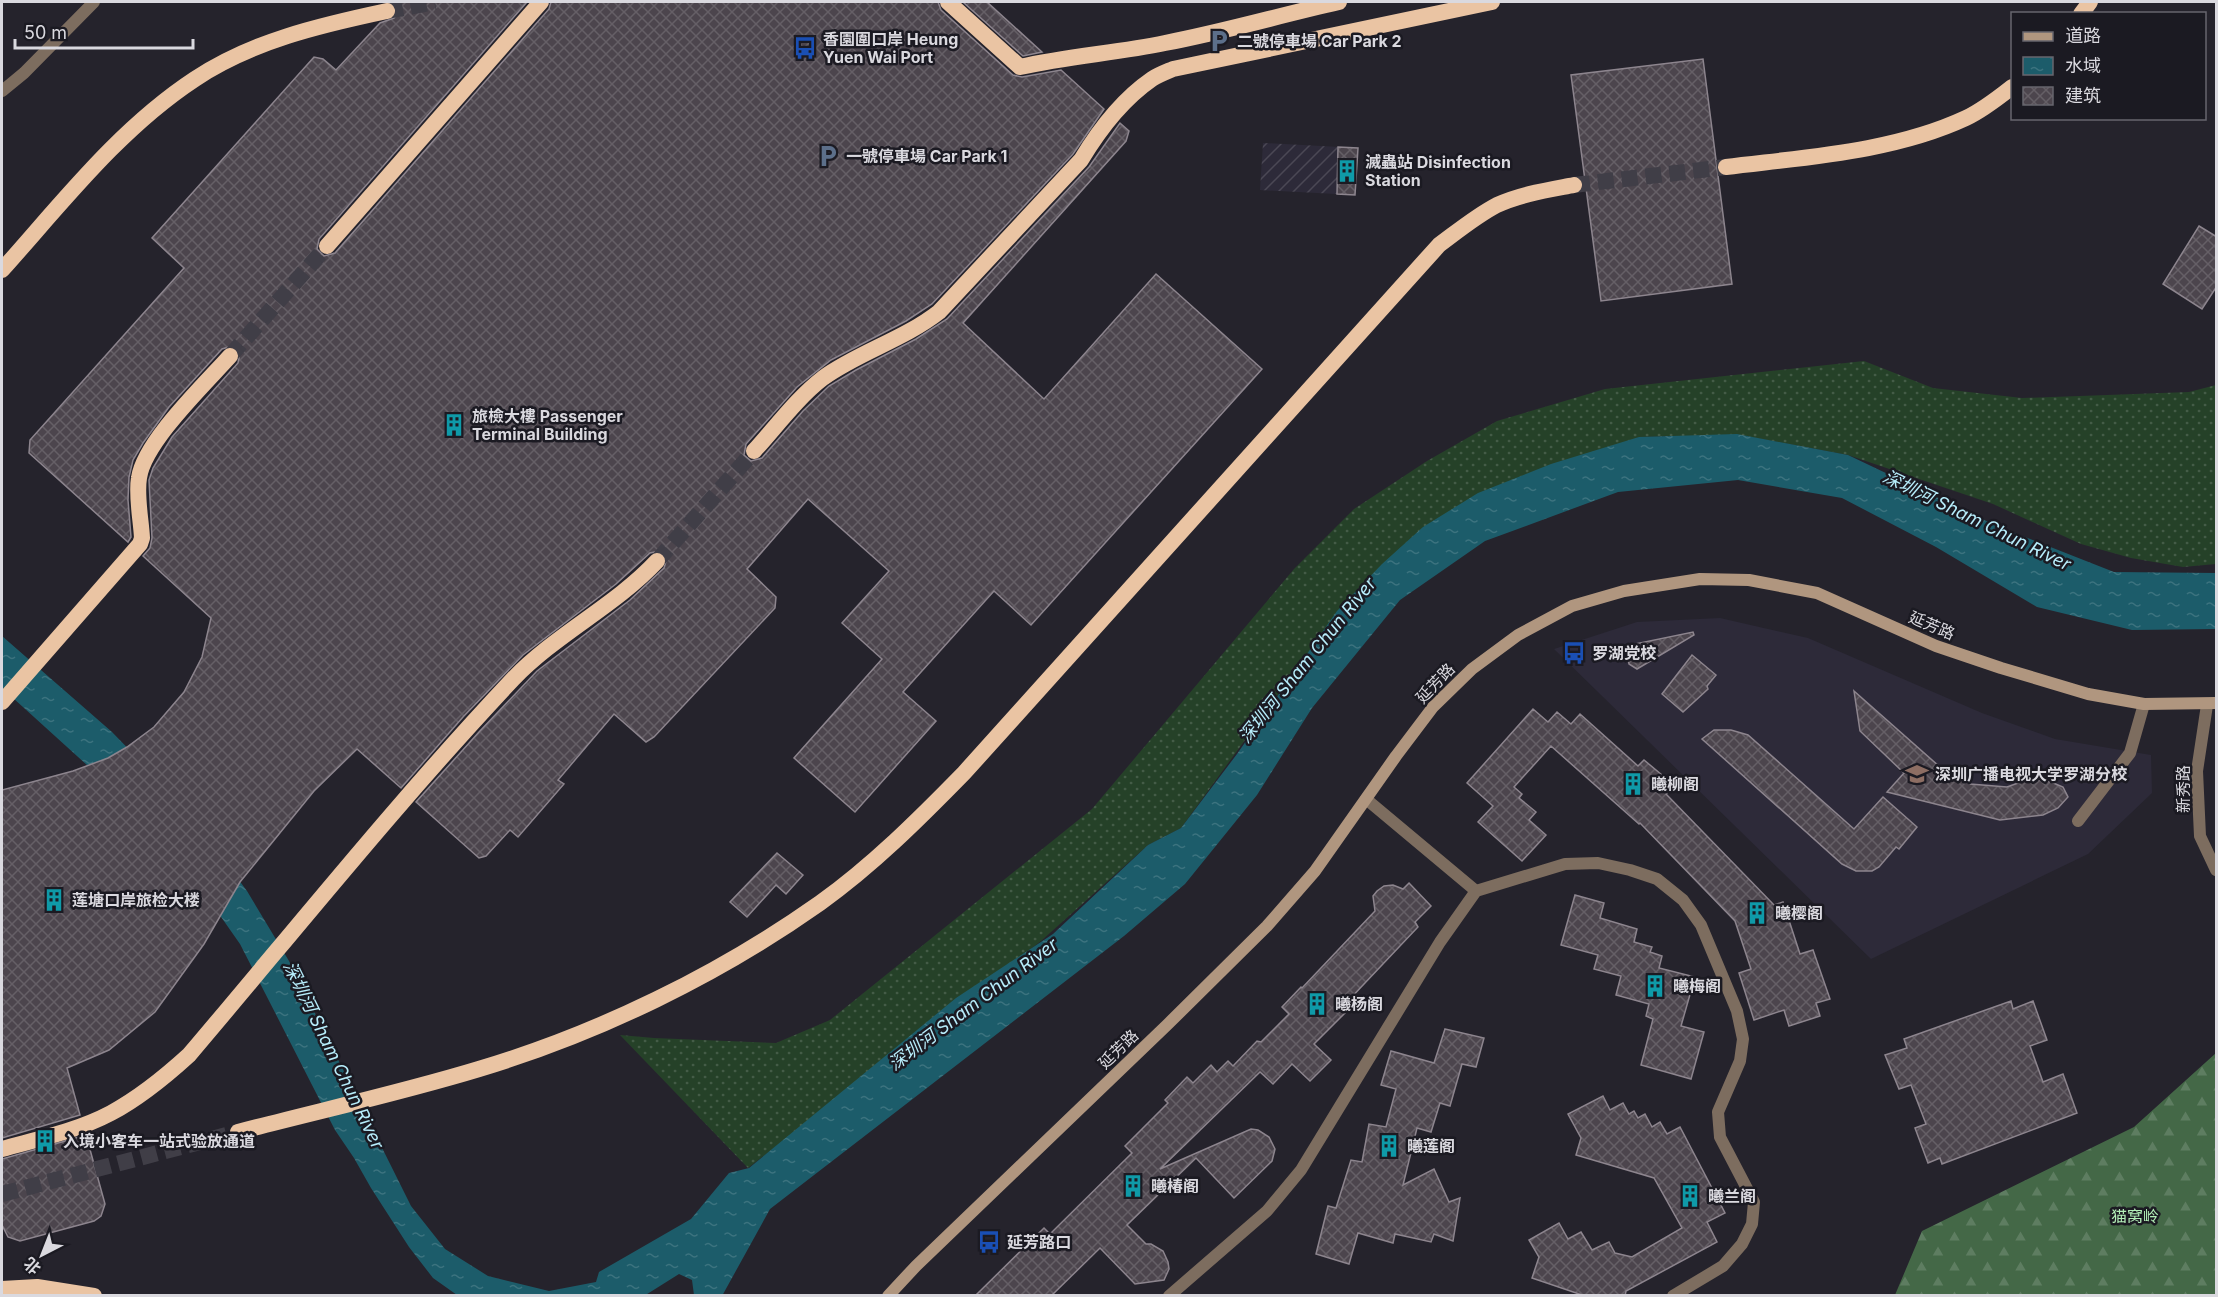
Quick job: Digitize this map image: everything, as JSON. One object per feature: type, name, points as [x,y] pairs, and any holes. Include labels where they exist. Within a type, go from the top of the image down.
[{"type":"highway","points":[[327,246],[541,2]]},
{"type":"highway","points":[[948,2],[1020,67],[1051,60],[1107,54],[1167,43],[1339,2]]},
{"type":"highway","points":[[754,451],[807,392],[822,379],[919,327],[939,312],[1082,160],[1098,133],[1152,79],[1173,69],[1492,2]]},
{"type":"highway","points":[[2,270],[129,132],[159,105],[196,78],[251,49],[279,39],[360,16],[387,11]]},
{"type":"highway","points":[[1726,167],[1846,152],[1891,143],[1966,118],[2011,88]]},
{"type":"highway","points":[[238,1132],[480,1069],[572,1036],[650,1002],[710,972],[820,902],[919,820],[1439,245],[1469,222],[1498,205],[1535,192],[1574,185]]},
{"type":"highway","points":[[2,702],[135,549],[142,538],[138,480],[144,458],[162,433],[230,356]]},
{"type":"highway","points":[[2,1149],[73,1129],[112,1113],[168,1074],[189,1055],[409,795],[527,666],[625,591],[657,561]]},
{"type":"highway","points":[[2,1289],[37,1287],[94,1296]]},
{"type":"main road","name":"延芳路","points":[[888,1296],[916,1266],[1267,926],[1315,871],[1433,708],[1472,669],[1518,635],[1572,606],[1624,591],[1700,579],[1749,580],[1817,593],[1936,646],[2088,694],[2144,704],[2212,704]]},
{"type":"street","points":[[2,91],[24,73],[94,2]]},
{"type":"street","points":[[2078,821],[2130,753],[2144,704]]},
{"type":"street","name":"新秀路","points":[[2212,704],[2197,771],[2200,836],[2217,870]]},
{"type":"street","points":[[1366,799],[1476,891]]},
{"type":"street","points":[[1172,1295],[1267,1210],[1301,1170],[1440,942],[1476,891],[1565,864],[1598,863],[1657,879],[1683,900],[1701,925],[1737,1011],[1743,1039],[1740,1061],[1718,1112],[1720,1137],[1754,1202],[1752,1224],[1742,1244],[1724,1266],[1673,1296]]},
{"type":"shaded area","points":[[1263,143],[1358,148],[1355,195],[1260,190]]},
{"type":"shaded area","name":"深圳广播电视大学罗湖分校","points":[[1720,618],[1808,638],[1982,713],[2055,739],[2151,755],[2152,793],[2088,854],[1871,959],[1554,649],[1637,622]]},
{"type":"green space","points":[[1864,361],[1933,388],[2022,398],[2189,392],[2216,385],[2216,564],[2183,567],[2131,558],[2081,544],[1993,504],[1848,455],[1740,435],[1639,437],[1344,604],[1181,828],[1148,845],[1041,941],[748,1168],[620,1035],[776,1043],[830,1020],[1092,809],[1294,569],[1354,509],[1427,461],[1497,421],[1605,389]]},
{"type":"green space","name":"猫窝岭","points":[[2216,1053],[2216,1295],[1895,1295],[1922,1231],[2134,1127]]},
{"type":"water","name":"深圳河 Sham Chun River","points":[[1737,434],[1848,455],[1997,526],[2114,572],[2216,573],[2216,629],[2132,630],[2037,607],[1936,547],[1842,498],[1738,480],[1618,492],[1485,541],[1400,600],[1312,708],[1257,795],[1185,884],[1124,936],[770,1209],[722,1296],[694,1295],[692,1280],[679,1274],[644,1296],[457,1295],[433,1278],[409,1247],[335,1130],[240,944],[191,874],[88,766],[2,688],[2,636],[112,732],[183,805],[247,891],[289,961],[411,1206],[445,1249],[488,1276],[549,1291],[596,1282],[599,1272],[691,1219],[729,1173],[749,1168],[956,998],[1053,934],[1148,845],[1181,828],[1237,754],[1337,611],[1382,564],[1423,527],[1478,493],[1551,464],[1639,437]]},
{"type":"building","name":"旅檢大樓 Passenger Terminal Building","points":[[400,2],[527,2],[319,239],[317,249],[324,256],[335,253],[549,9],[551,2],[938,2],[941,10],[1013,75],[1022,77],[1061,70],[1104,109],[1073,154],[932,304],[906,321],[831,360],[797,387],[746,444],[744,455],[751,461],[762,458],[803,411],[829,386],[916,339],[947,319],[1089,167],[1120,123],[1129,131],[1126,141],[963,323],[1044,399],[1156,274],[1262,369],[1031,625],[994,591],[903,692],[936,721],[855,812],[794,758],[882,659],[842,623],[889,571],[808,499],[747,569],[776,597],[775,608],[654,737],[646,742],[614,714],[558,780],[564,784],[518,837],[510,830],[486,856],[479,858],[416,802],[537,671],[630,600],[664,568],[667,558],[659,551],[650,553],[616,584],[523,655],[463,717],[401,788],[357,749],[314,791],[240,882],[204,944],[155,1012],[109,1050],[67,1068],[80,1115],[2,1138],[2,790],[73,771],[108,758],[154,727],[184,692],[202,657],[211,618],[143,556],[150,548],[152,538],[149,480],[153,468],[172,437],[238,363],[240,352],[232,346],[222,349],[169,407],[143,443],[133,460],[129,477],[131,537],[128,542],[29,453],[30,440],[184,268],[152,238],[314,57],[323,59],[336,70],[380,23],[394,18],[397,14],[396,6]]},
{"type":"building","points":[[963,2],[987,2],[1042,52],[1023,56]]},
{"type":"building","points":[[1703,59],[1732,284],[1601,301],[1571,75]]},
{"type":"building","name":"滅蟲站 Disinfection Station","points":[[1338,147],[1358,148],[1355,195],[1337,194]]},
{"type":"building","points":[[2199,226],[2217,237],[2217,286],[2202,309],[2163,284]]},
{"type":"building","points":[[1693,632],[1694,635],[1637,669],[1629,664],[1625,646]]},
{"type":"building","points":[[1692,655],[1716,675],[1707,686],[1708,689],[1683,712],[1662,694]]},
{"type":"building","points":[[1854,691],[1949,775],[1970,784],[2007,787],[2037,780],[2051,782],[2063,787],[2068,797],[2058,808],[2043,815],[2000,820],[1887,792],[1904,773],[1860,731]]},
{"type":"building","points":[[1533,709],[1548,722],[1557,712],[1571,724],[1580,714],[1638,766],[1644,760],[1674,785],[1666,794],[1774,905],[1783,902],[1800,954],[1813,950],[1830,999],[1816,1003],[1820,1016],[1789,1026],[1784,1010],[1754,1020],[1739,973],[1751,969],[1735,921],[1640,823],[1551,746],[1514,787],[1522,794],[1519,798],[1536,812],[1529,820],[1546,835],[1522,861],[1478,822],[1493,806],[1467,783]]},
{"type":"building","points":[[1714,730],[1731,730],[1748,735],[1854,829],[1883,797],[1917,827],[1899,849],[1896,847],[1879,867],[1872,871],[1856,871],[1842,864],[1702,739]]},
{"type":"building","points":[[777,853],[803,875],[786,894],[776,885],[747,917],[730,902]]},
{"type":"building","points":[[1409,883],[1431,906],[1415,922],[1418,927],[1347,1002],[1352,1006],[1314,1044],[1331,1060],[1310,1081],[1292,1064],[1273,1084],[1260,1072],[1160,1169],[1251,1129],[1258,1130],[1269,1137],[1275,1149],[1272,1161],[1234,1198],[1196,1158],[1127,1225],[1146,1244],[1151,1244],[1163,1251],[1169,1269],[1164,1280],[1135,1284],[1100,1248],[1051,1296],[975,1296],[1044,1228],[1050,1234],[1132,1153],[1125,1146],[1168,1103],[1165,1100],[1187,1077],[1193,1083],[1211,1065],[1217,1072],[1228,1061],[1233,1066],[1257,1041],[1261,1042],[1289,1014],[1282,1007],[1375,911],[1373,896],[1377,891],[1384,886],[1393,885],[1403,889]]},
{"type":"building","name":"曦梅阁","points":[[1575,895],[1604,903],[1600,918],[1637,929],[1634,942],[1652,947],[1650,952],[1662,956],[1659,968],[1695,977],[1681,1026],[1704,1032],[1691,1079],[1641,1065],[1653,1019],[1646,1016],[1649,1004],[1616,995],[1621,976],[1594,969],[1598,955],[1561,945]]},
{"type":"building","points":[[2011,1001],[2013,1009],[2033,1001],[2047,1040],[2030,1046],[2043,1082],[2063,1074],[2077,1113],[1942,1164],[1940,1158],[1928,1163],[1915,1128],[1926,1124],[1911,1085],[1899,1089],[1885,1055],[1907,1048],[1904,1039]]},
{"type":"building","name":"曦莲阁","points":[[1445,1029],[1484,1038],[1476,1067],[1462,1064],[1450,1106],[1440,1103],[1431,1132],[1417,1128],[1403,1185],[1434,1169],[1449,1202],[1460,1198],[1453,1241],[1434,1234],[1431,1242],[1395,1234],[1393,1243],[1358,1233],[1349,1264],[1316,1254],[1328,1206],[1336,1208],[1351,1160],[1362,1162],[1369,1124],[1386,1127],[1396,1089],[1381,1085],[1391,1051],[1434,1063]]},
{"type":"building","name":"曦兰阁","points":[[1603,1096],[1610,1110],[1623,1103],[1629,1114],[1634,1111],[1638,1118],[1645,1114],[1652,1127],[1660,1122],[1667,1134],[1680,1127],[1725,1213],[1707,1222],[1717,1242],[1626,1291],[1625,1296],[1585,1296],[1532,1278],[1539,1257],[1529,1240],[1559,1223],[1568,1239],[1581,1232],[1592,1250],[1609,1242],[1615,1253],[1632,1257],[1682,1228],[1654,1178],[1576,1155],[1581,1138],[1568,1114]]},
{"type":"building","points":[[86,1135],[105,1204],[101,1216],[94,1221],[20,1241],[8,1237],[2,1225],[2,1159]]},
{"type":"tunnel","points":[[387,11],[435,2]]},
{"type":"tunnel","points":[[1574,185],[1726,167]]},
{"type":"tunnel","points":[[230,356],[327,246]]},
{"type":"tunnel","points":[[657,561],[754,451]]},
{"type":"tunnel","points":[[2,1194],[238,1132]]},
{"type":"place","name":"二號停車場 Car Park 2","points":[[1219,41]]},
{"type":"place","name":"香園圍口岸 Heung Yuen Wai Port","points":[[805,48]]},
{"type":"place","name":"一號停車場 Car Park 1","points":[[828,156]]},
{"type":"place","name":"滅蟲站 Disinfection Station","points":[[1347,171]]},
{"type":"place","name":"旅檢大樓 Passenger Terminal Building","points":[[454,425]]},
{"type":"place","name":"罗湖党校","points":[[1574,653]]},
{"type":"place","name":"深圳广播电视大学罗湖分校","points":[[1917,774]]},
{"type":"place","name":"曦柳阁","points":[[1633,784]]},
{"type":"place","name":"莲塘口岸旅检大楼","points":[[54,900]]},
{"type":"place","name":"曦樱阁","points":[[1757,913]]},
{"type":"place","name":"曦梅阁","points":[[1655,986]]},
{"type":"place","name":"曦杨阁","points":[[1317,1004]]},
{"type":"place","name":"入境小客车一站式验放通道","points":[[45,1141]]},
{"type":"place","name":"曦莲阁","points":[[1389,1146]]},
{"type":"place","name":"曦椿阁","points":[[1133,1186]]},
{"type":"place","name":"曦兰阁","points":[[1690,1196]]},
{"type":"place","name":"延芳路口","points":[[989,1242]]}]
